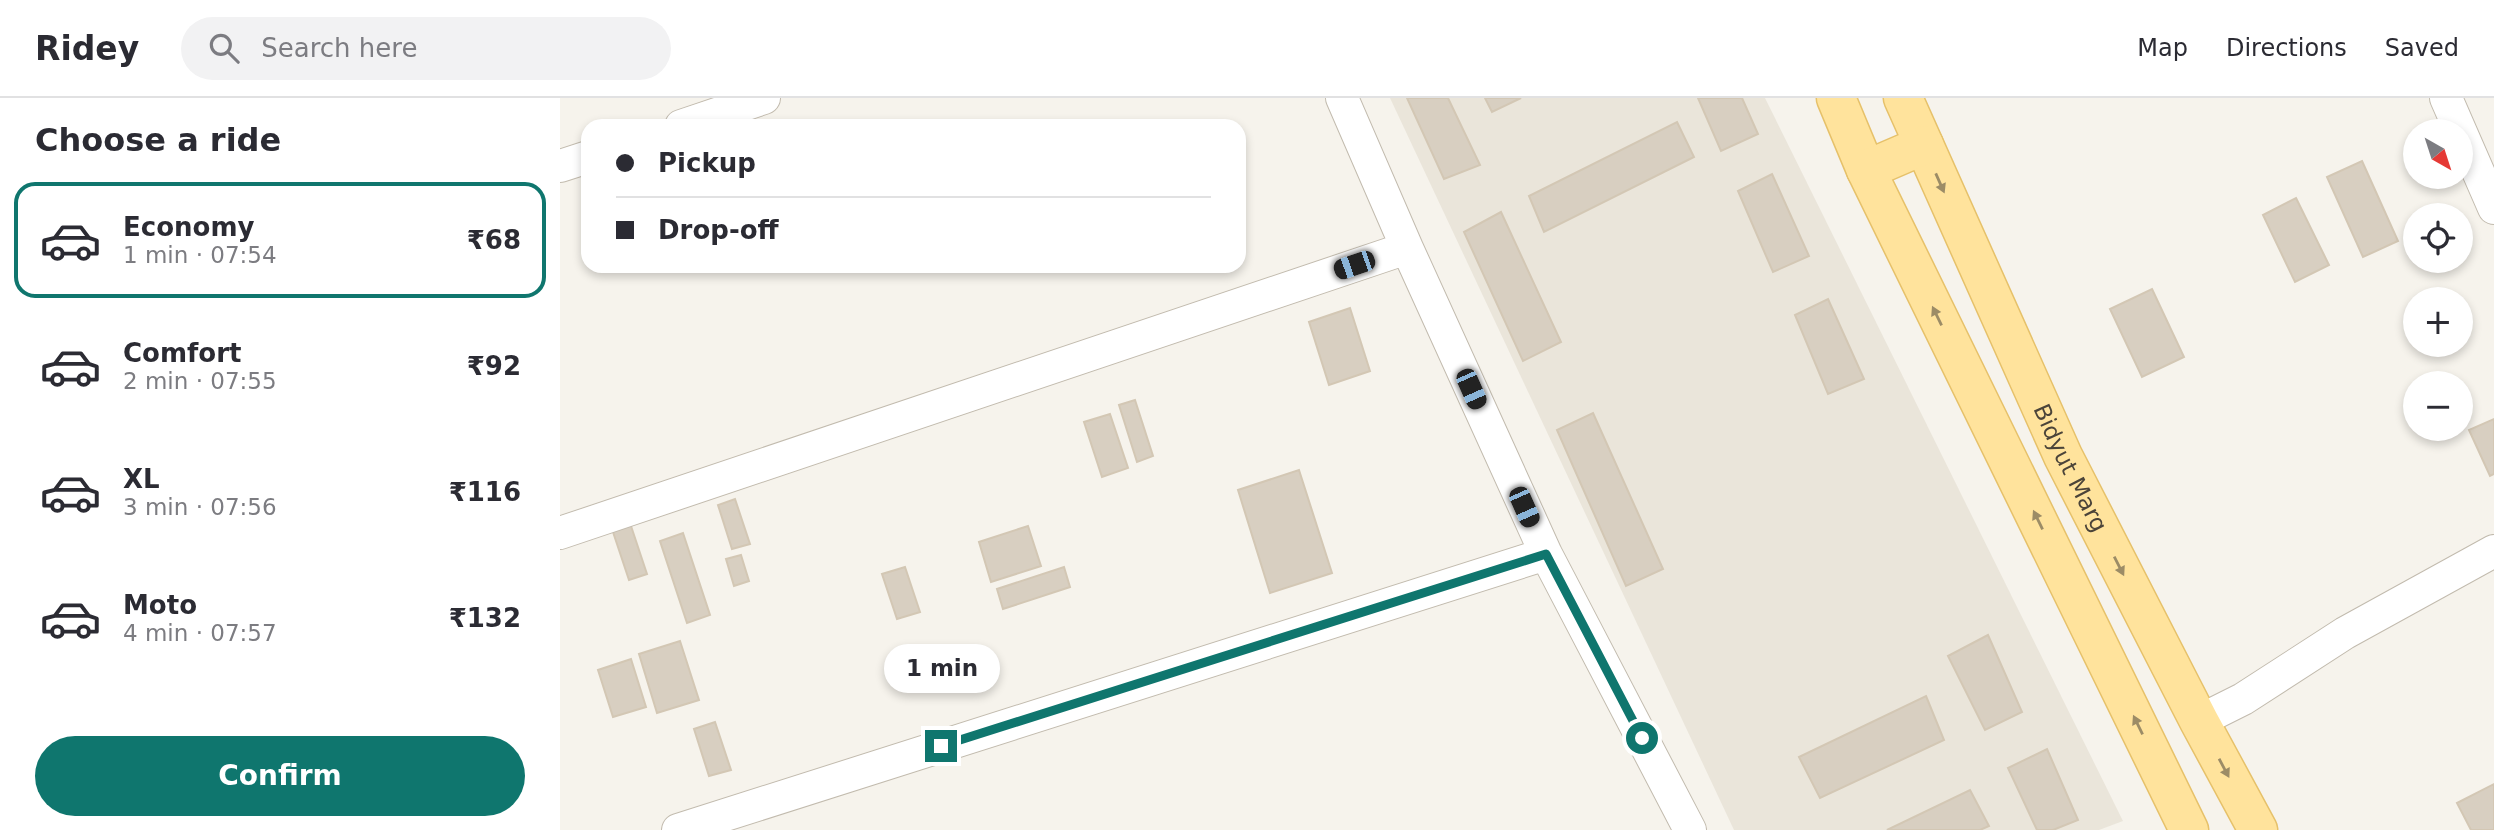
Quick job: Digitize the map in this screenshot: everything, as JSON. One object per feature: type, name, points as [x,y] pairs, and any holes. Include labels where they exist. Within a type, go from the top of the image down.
[{"type":"main road","points":[[1836,98],[1866,170],[2188,830]]},
{"type":"main road","name":"Bidyut Marg","points":[[1903,98],[2063,456],[2258,830]]},
{"type":"main road","points":[[1866,170],[1924,145]]},
{"type":"street","points":[[702,119],[764,98]]},
{"type":"street","points":[[1342,98],[1546,554],[1690,830]]},
{"type":"street","points":[[2446,98],[2494,208]]},
{"type":"street","points":[[560,166],[581,159]]},
{"type":"street","points":[[560,533],[1407,248]]},
{"type":"street","points":[[2199,721],[2244,699],[2345,633],[2494,551]]},
{"type":"street","points":[[678,830],[1546,554]]},
{"type":"shaded area","points":[[1390,98],[1765,98],[2123,821],[2099,830],[1734,830]]},
{"type":"building","points":[[1407,98],[1448,98],[1480,165],[1444,179]]},
{"type":"building","points":[[1485,98],[1521,98],[1492,112]]},
{"type":"building","points":[[1698,98],[1742,98],[1758,134],[1721,151]]},
{"type":"building","points":[[1677,122],[1694,157],[1544,232],[1529,196]]},
{"type":"building","points":[[2362,161],[2398,241],[2363,257],[2327,177]]},
{"type":"building","points":[[1772,174],[1809,256],[1773,272],[1738,191]]},
{"type":"building","points":[[2296,198],[2329,265],[2295,282],[2263,215]]},
{"type":"building","points":[[1501,212],[1561,342],[1523,361],[1464,232]]},
{"type":"building","points":[[2152,289],[2184,357],[2142,377],[2110,309]]},
{"type":"building","points":[[1828,299],[1864,379],[1828,394],[1795,315]]},
{"type":"building","points":[[1350,308],[1370,371],[1329,385],[1309,322]]},
{"type":"building","points":[[1135,400],[1153,456],[1137,462],[1119,405]]},
{"type":"building","points":[[1593,413],[1663,569],[1626,586],[1557,430]]},
{"type":"building","points":[[1110,414],[1128,468],[1102,477],[1084,422]]},
{"type":"building","points":[[2494,419],[2494,474],[2490,476],[2473,439],[2473,428]]},
{"type":"building","points":[[1299,470],[1332,573],[1270,593],[1238,490]]},
{"type":"building","points":[[735,499],[750,544],[732,549],[718,505]]},
{"type":"building","points":[[630,523],[647,574],[629,580],[612,529]]},
{"type":"building","points":[[1028,526],[1041,566],[991,582],[979,542]]},
{"type":"building","points":[[683,533],[710,615],[687,623],[660,541]]},
{"type":"building","points":[[741,555],[749,581],[734,586],[726,559]]},
{"type":"building","points":[[905,567],[920,612],[897,619],[882,574]]},
{"type":"building","points":[[1064,567],[1070,587],[1003,609],[997,589]]},
{"type":"building","points":[[1988,635],[2022,712],[1985,730],[1948,656]]},
{"type":"building","points":[[680,641],[699,700],[657,713],[639,654]]},
{"type":"building","points":[[631,659],[646,707],[613,717],[598,670]]},
{"type":"building","points":[[1926,696],[1944,740],[1820,798],[1799,757]]},
{"type":"building","points":[[715,722],[731,770],[709,776],[694,729]]},
{"type":"building","points":[[2047,749],[2078,820],[2053,830],[2037,830],[2008,768]]},
{"type":"building","points":[[2494,784],[2494,830],[2471,830],[2457,803]]},
{"type":"building","points":[[1970,790],[1989,826],[1980,830],[1887,830]]},
{"type":"route","points":[[941,746],[1546,554],[1642,738]]}]
